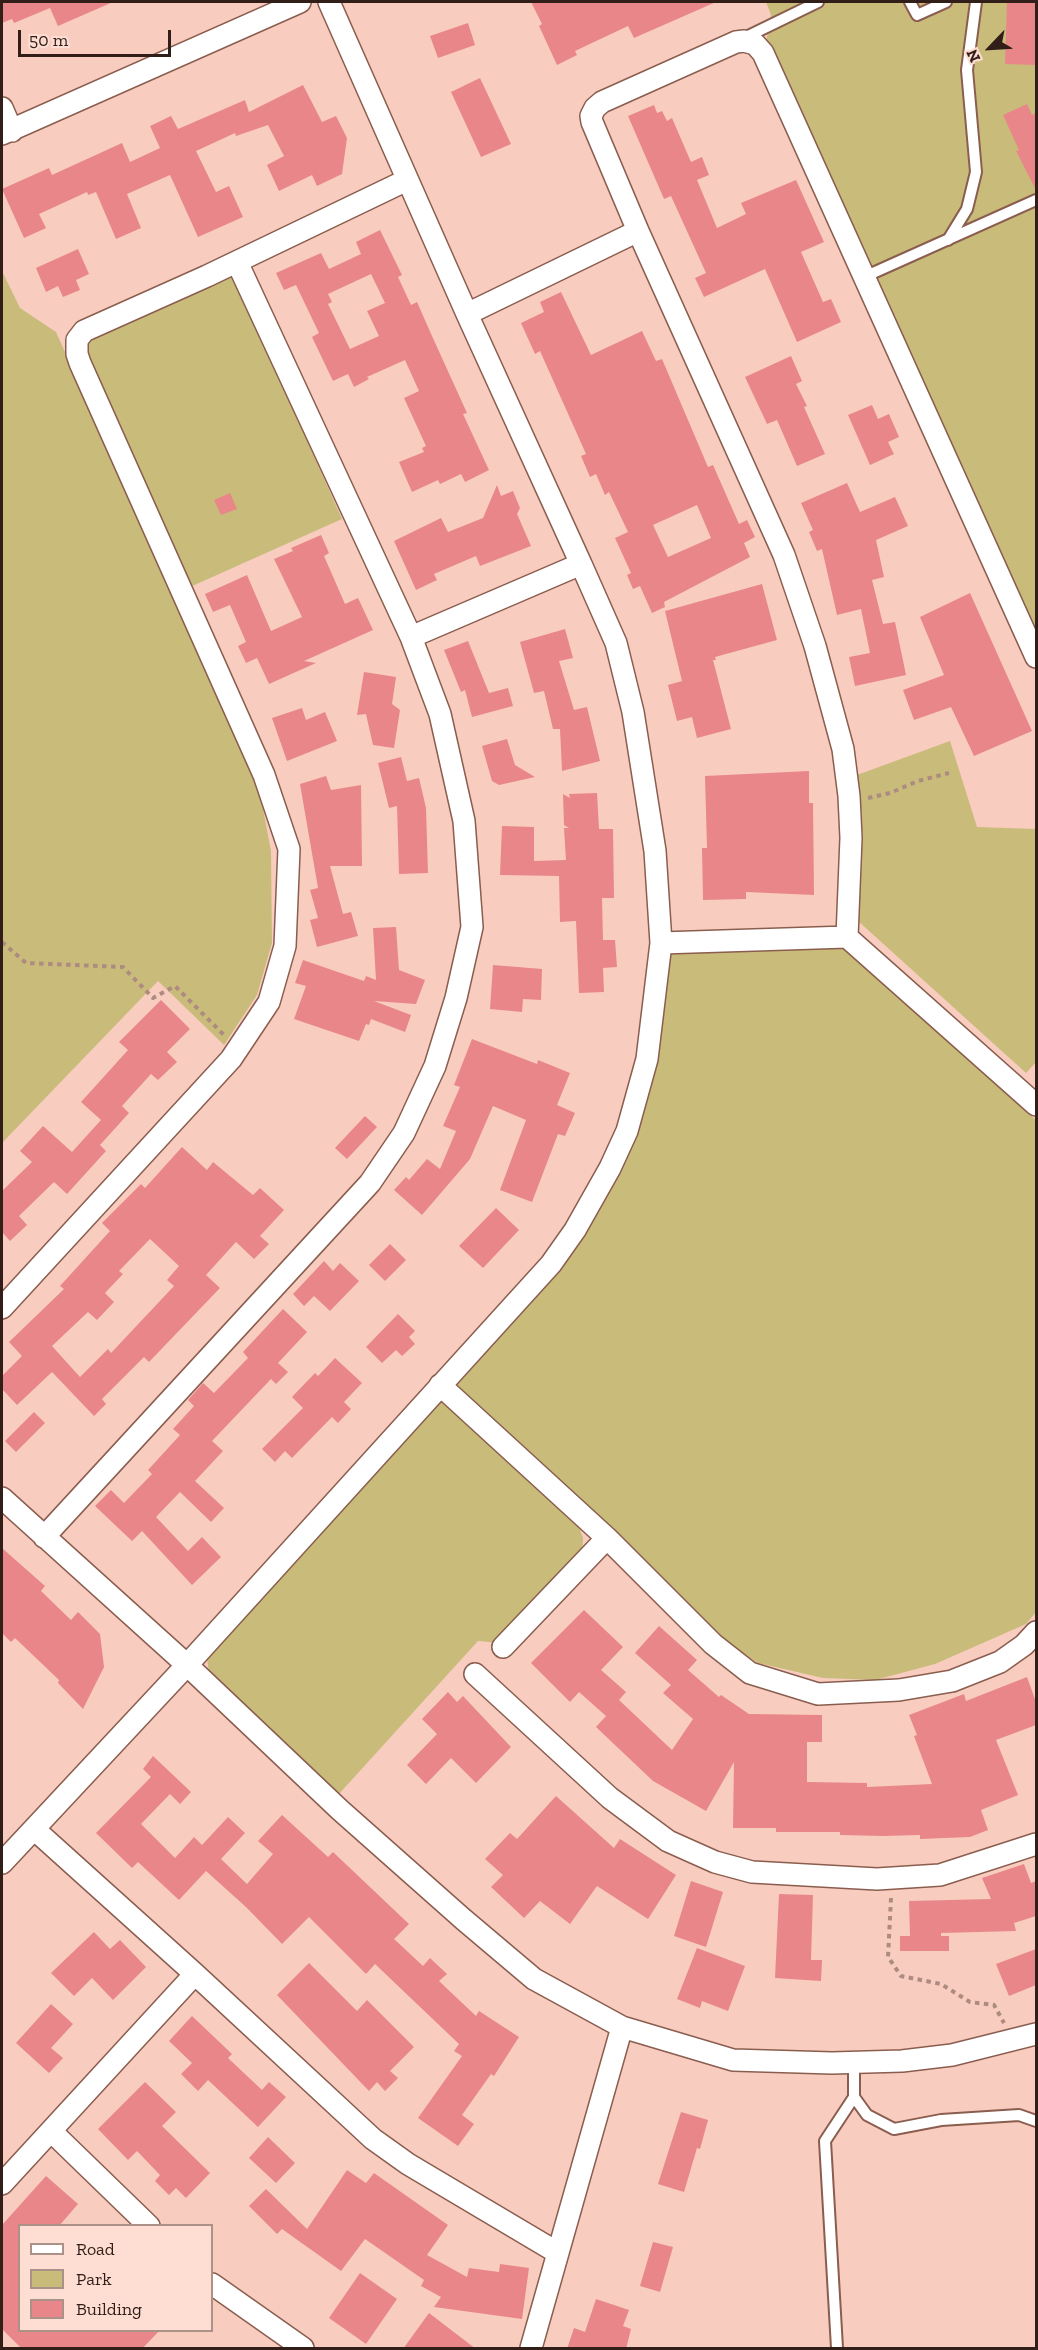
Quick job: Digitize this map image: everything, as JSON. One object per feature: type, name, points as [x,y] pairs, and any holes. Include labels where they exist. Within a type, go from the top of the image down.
[{"type":"street","points":[[2,108],[7,133],[300,2]]},
{"type":"street","points":[[2,1863],[187,1665],[551,1264],[575,1230],[610,1168],[627,1131],[647,1059],[661,943],[655,851],[633,712],[616,643],[329,2]]},
{"type":"street","points":[[847,937],[851,838],[849,796],[843,749],[816,646],[784,555],[638,231],[592,122],[591,116],[595,108],[602,102],[736,42],[744,41],[755,44],[763,53],[1036,657]]},
{"type":"street","points":[[2,1308],[238,1049],[269,1002],[285,946],[289,849],[264,775],[77,354],[78,340],[84,331],[237,262],[407,180]]},
{"type":"street","points":[[467,314],[638,231]]},
{"type":"street","points":[[44,1537],[370,1184],[404,1133],[435,1066],[456,998],[472,927],[464,821],[440,714],[411,637],[237,262]]},
{"type":"street","points":[[411,637],[581,564]]},
{"type":"street","points":[[661,943],[847,937],[1035,1099]]},
{"type":"street","points":[[440,1385],[607,1538],[713,1644],[750,1673],[818,1694],[899,1690],[952,1681],[1000,1662],[1024,1645],[1036,1632]]},
{"type":"street","points":[[2,1498],[187,1665],[340,1810],[525,1972],[622,2027],[733,2060],[902,2061],[952,2055],[1036,2034]]},
{"type":"street","points":[[503,1647],[607,1538]]},
{"type":"street","points":[[475,1674],[610,1798],[668,1841],[715,1862],[752,1872],[877,1879],[940,1875],[1036,1844]]},
{"type":"street","points":[[34,1829],[373,2139],[408,2164],[558,2253]]},
{"type":"street","points":[[2,2184],[195,1974]]},
{"type":"street","points":[[531,2349],[622,2027]]},
{"type":"street","points":[[51,2131],[146,2224]]},
{"type":"street","points":[[213,2285],[303,2349]]},
{"type":"lane","points":[[736,42],[818,2]]},
{"type":"lane","points":[[910,2],[917,15],[946,2]]},
{"type":"lane","points":[[948,240],[967,209],[976,172],[968,70],[976,2]]},
{"type":"lane","points":[[864,277],[1036,200]]},
{"type":"lane","points":[[837,2349],[825,2141],[854,2097],[854,2062]]},
{"type":"lane","points":[[854,2097],[867,2115],[894,2129],[941,2120],[1019,2115],[1036,2121]]},
{"type":"path","points":[[849,796],[870,798],[949,773]]},
{"type":"path","points":[[2,942],[26,963],[123,967],[153,998],[175,986],[238,1049]]},
{"type":"path","points":[[891,1878],[888,1957],[901,1976],[941,1984],[970,2002],[994,2005],[1013,2040]]},
{"type":"green space","points":[[766,2],[1036,2],[1036,636],[766,42],[771,15]]},
{"type":"green space","points":[[231,270],[342,519],[190,587],[86,355],[88,336]]},
{"type":"green space","points":[[2,271],[20,308],[56,332],[257,777],[271,851],[272,943],[257,995],[224,1045],[158,981],[2,1143]]},
{"type":"green space","points":[[950,741],[977,827],[1036,829],[1036,1062],[1026,1073],[858,921],[860,799],[857,775]]},
{"type":"green space","points":[[841,946],[1036,1120],[1036,1612],[1026,1624],[935,1664],[875,1680],[823,1678],[758,1663],[717,1635],[451,1385],[555,1268],[631,1132],[667,950]]},
{"type":"green space","points":[[439,1393],[576,1519],[583,1538],[582,1559],[501,1643],[478,1641],[338,1795],[209,1672],[206,1653]]},
{"type":"building","points":[[2,2],[113,2],[58,26],[50,8],[14,23],[12,19],[2,23]]},
{"type":"building","points":[[531,2],[716,2],[634,38],[628,26],[575,51],[577,55],[557,65]]},
{"type":"building","points":[[1007,2],[1036,2],[1036,65],[1005,64]]},
{"type":"building","points":[[468,23],[475,45],[438,58],[430,36]]},
{"type":"building","points":[[480,78],[511,144],[481,157],[451,92]]},
{"type":"building","points":[[303,85],[322,122],[336,116],[347,138],[342,174],[317,186],[312,175],[279,191],[267,165],[284,156],[268,125],[236,136],[235,133],[196,151],[216,192],[229,186],[243,217],[198,237],[170,175],[127,194],[141,228],[116,239],[96,192],[88,195],[87,192],[39,214],[46,228],[24,238],[2,189],[49,168],[52,175],[122,143],[130,162],[160,148],[150,126],[171,116],[178,129],[245,100],[249,112]]},
{"type":"building","points":[[1027,104],[1032,115],[1036,113],[1036,190],[1016,151],[1019,150],[1003,115]]},
{"type":"building","points":[[654,105],[657,113],[662,111],[667,121],[672,118],[691,162],[702,157],[709,175],[697,180],[717,228],[746,214],[741,203],[796,180],[824,242],[801,252],[823,302],[831,299],[841,322],[797,342],[765,269],[704,297],[695,278],[706,273],[671,196],[664,199],[628,116]]},
{"type":"building","points":[[380,230],[402,275],[398,277],[411,305],[417,302],[467,413],[463,414],[489,470],[465,482],[461,474],[440,484],[438,480],[412,492],[399,462],[424,452],[422,448],[426,446],[404,398],[419,391],[405,360],[367,377],[369,379],[354,387],[348,374],[333,381],[312,337],[319,333],[296,285],[284,290],[276,273],[321,253],[329,269],[361,254],[356,242]],"holes":[[[371,274],[385,303],[367,311],[379,336],[350,349],[328,304],[332,302],[328,294]]]},
{"type":"building","points":[[78,249],[89,274],[76,280],[80,290],[63,297],[58,286],[46,292],[36,268]]},
{"type":"building","points":[[561,292],[591,355],[642,331],[656,361],[662,359],[708,467],[713,465],[739,524],[747,520],[755,537],[744,543],[750,557],[664,602],[665,607],[652,613],[640,586],[633,589],[627,575],[631,573],[615,538],[628,532],[609,492],[605,495],[596,474],[590,477],[581,456],[586,454],[540,351],[535,354],[521,323],[544,312],[540,302]],"holes":[[[697,505],[711,538],[668,557],[653,525]]]},
{"type":"building","points":[[791,356],[802,381],[796,384],[825,454],[797,466],[777,420],[767,424],[745,377]]},
{"type":"building","points":[[872,405],[878,419],[889,414],[899,437],[888,442],[894,454],[870,465],[848,415]]},
{"type":"building","points":[[847,483],[860,512],[895,497],[908,526],[876,540],[884,577],[872,580],[883,624],[895,622],[906,675],[855,686],[849,657],[870,653],[861,609],[837,615],[822,549],[817,551],[809,532],[813,530],[801,503]]},
{"type":"building","points":[[497,485],[501,496],[513,491],[520,508],[517,514],[531,546],[480,566],[476,556],[434,574],[437,580],[416,590],[394,541],[441,518],[448,532],[483,518]]},
{"type":"building","points":[[230,493],[237,509],[221,515],[214,500]]},
{"type":"building","points":[[321,535],[329,553],[324,556],[345,604],[358,598],[373,630],[304,661],[316,663],[269,684],[257,658],[246,663],[238,646],[246,642],[230,605],[213,612],[205,594],[247,575],[271,631],[302,617],[274,559],[293,551],[291,548]]},
{"type":"building","points":[[762,584],[777,640],[715,657],[716,660],[713,660],[731,729],[697,738],[692,717],[677,721],[668,685],[682,681],[665,611]]},
{"type":"building","points":[[970,593],[1032,731],[974,756],[951,707],[914,720],[903,690],[944,675],[920,617]]},
{"type":"building","points":[[565,629],[573,658],[559,661],[574,710],[587,707],[600,761],[562,771],[560,729],[553,729],[544,691],[534,693],[520,642]]},
{"type":"building","points":[[468,641],[489,693],[508,688],[513,706],[472,717],[465,690],[461,692],[444,650]]},
{"type":"building","points":[[364,672],[396,677],[392,704],[400,710],[394,748],[373,745],[366,714],[357,715]]},
{"type":"building","points":[[302,708],[306,720],[325,712],[337,741],[287,761],[272,718]]},
{"type":"building","points":[[507,739],[515,765],[535,777],[499,785],[492,781],[482,746]]},
{"type":"building","points":[[401,757],[407,781],[419,778],[426,808],[428,873],[399,874],[397,806],[389,808],[378,763]]},
{"type":"building","points":[[809,771],[809,803],[813,803],[814,895],[746,892],[746,899],[703,900],[702,848],[707,848],[705,776]]},
{"type":"building","points":[[326,776],[331,790],[361,785],[362,866],[330,866],[343,914],[351,912],[358,936],[317,947],[310,920],[318,918],[310,890],[318,888],[300,784]]},
{"type":"building","points":[[597,793],[599,829],[613,829],[614,898],[602,898],[603,940],[615,940],[617,967],[603,968],[604,992],[579,993],[576,921],[560,922],[559,876],[500,875],[502,826],[534,827],[534,861],[566,860],[564,828],[569,828],[564,825],[563,794],[570,798],[569,794]]},
{"type":"building","points":[[396,927],[399,970],[425,980],[416,1004],[374,1001],[411,1015],[405,1032],[371,1019],[369,1025],[366,1024],[359,1041],[294,1019],[306,986],[295,983],[303,960],[364,981],[366,976],[376,980],[373,928]]},
{"type":"building","points":[[493,965],[542,969],[541,1000],[523,999],[522,1012],[490,1009]]},
{"type":"building","points":[[161,1000],[190,1029],[167,1052],[177,1062],[158,1080],[151,1074],[122,1106],[129,1113],[100,1145],[106,1151],[67,1194],[54,1182],[19,1216],[27,1225],[10,1241],[2,1232],[2,1191],[32,1162],[20,1151],[43,1126],[72,1152],[101,1120],[81,1102],[128,1050],[119,1042]]},
{"type":"building","points":[[472,1039],[537,1064],[538,1060],[570,1073],[557,1105],[575,1113],[565,1136],[558,1134],[532,1202],[500,1190],[526,1120],[493,1106],[470,1159],[422,1215],[394,1190],[406,1177],[409,1180],[427,1159],[440,1169],[456,1131],[443,1126],[460,1087],[454,1085]]},
{"type":"building","points":[[365,1116],[377,1127],[347,1159],[335,1148]]},
{"type":"building","points":[[182,1147],[207,1170],[213,1162],[253,1195],[260,1188],[284,1210],[260,1236],[269,1244],[254,1259],[236,1242],[206,1275],[220,1288],[149,1362],[144,1357],[102,1399],[106,1404],[94,1416],[52,1372],[17,1405],[2,1389],[2,1376],[22,1356],[9,1342],[64,1289],[60,1286],[110,1231],[102,1223],[141,1184],[145,1188]],"holes":[[[150,1239],[179,1266],[167,1280],[174,1286],[111,1353],[108,1349],[80,1377],[52,1346],[88,1312],[97,1320],[114,1302],[105,1293],[123,1274],[119,1271]]]},
{"type":"building","points":[[496,1208],[519,1230],[483,1268],[459,1246]]},
{"type":"building","points":[[390,1244],[406,1260],[385,1281],[369,1265]]},
{"type":"building","points":[[324,1261],[333,1271],[340,1263],[359,1281],[330,1311],[314,1296],[304,1306],[293,1294]]},
{"type":"building","points":[[283,1309],[307,1332],[278,1363],[288,1372],[276,1384],[271,1379],[212,1441],[223,1451],[195,1481],[224,1508],[211,1522],[180,1492],[156,1517],[188,1551],[202,1537],[221,1557],[192,1585],[142,1531],[132,1541],[95,1506],[111,1490],[124,1503],[152,1474],[148,1470],[180,1435],[173,1429],[194,1406],[188,1400],[203,1383],[214,1393],[248,1358],[243,1352]]},
{"type":"building","points":[[398,1314],[415,1331],[409,1337],[415,1344],[402,1356],[396,1350],[382,1363],[366,1347]]},
{"type":"building","points":[[335,1358],[362,1383],[344,1402],[351,1409],[338,1423],[332,1417],[292,1458],[285,1451],[275,1462],[262,1449],[303,1408],[292,1397],[315,1373],[318,1376]]},
{"type":"building","points":[[34,1412],[45,1423],[16,1452],[5,1441]]},
{"type":"building","points":[[2,1548],[45,1586],[41,1591],[71,1620],[78,1612],[100,1634],[104,1667],[83,1709],[58,1683],[59,1680],[15,1638],[11,1642],[2,1633]]},
{"type":"building","points":[[584,1610],[623,1647],[601,1670],[626,1692],[619,1700],[672,1750],[693,1719],[663,1693],[671,1685],[635,1653],[659,1626],[697,1660],[688,1670],[719,1697],[721,1695],[749,1714],[822,1715],[822,1742],[807,1742],[807,1782],[867,1783],[867,1787],[932,1784],[914,1736],[917,1735],[909,1715],[964,1694],[966,1701],[1027,1677],[1036,1702],[1036,1725],[996,1740],[1018,1795],[981,1810],[988,1830],[970,1837],[920,1839],[920,1835],[840,1835],[840,1832],[776,1832],[776,1828],[733,1828],[734,1762],[706,1811],[653,1781],[596,1727],[606,1716],[579,1692],[570,1702],[531,1663]]},
{"type":"building","points":[[448,1692],[457,1702],[463,1696],[511,1747],[476,1783],[451,1758],[426,1784],[407,1765],[437,1734],[422,1719]]},
{"type":"building","points":[[153,1756],[191,1792],[180,1804],[170,1794],[141,1824],[175,1858],[194,1837],[202,1845],[228,1817],[245,1833],[221,1859],[247,1884],[273,1854],[258,1841],[282,1815],[328,1857],[333,1852],[409,1924],[394,1939],[423,1966],[430,1958],[447,1974],[439,1981],[476,2016],[479,2011],[519,2037],[494,2076],[491,2074],[462,2115],[474,2124],[458,2146],[418,2118],[462,2056],[454,2051],[459,2044],[375,1964],[366,1974],[309,1917],[282,1944],[206,1871],[179,1900],[138,1862],[132,1868],[96,1833],[151,1777],[143,1769]]},
{"type":"building","points":[[556,1796],[614,1848],[620,1839],[676,1875],[648,1919],[597,1886],[570,1924],[540,1901],[524,1918],[491,1887],[503,1875],[485,1859],[510,1833],[517,1839]]},
{"type":"building","points":[[1024,1864],[1031,1883],[1036,1881],[1036,1916],[1014,1923],[1016,1931],[941,1933],[941,1936],[949,1936],[949,1951],[900,1951],[900,1936],[910,1936],[909,1901],[991,1899],[982,1878]]},
{"type":"building","points":[[691,1881],[723,1892],[706,1947],[674,1936]]},
{"type":"building","points":[[779,1894],[813,1895],[811,1960],[822,1960],[821,1981],[775,1978]]},
{"type":"building","points":[[94,1932],[110,1949],[120,1940],[146,1967],[113,2000],[92,1978],[74,1996],[51,1973]]},
{"type":"building","points":[[697,1948],[745,1966],[728,2011],[702,2001],[700,2008],[677,1999]]},
{"type":"building","points":[[1036,1949],[1036,1985],[1009,1996],[996,1964]]},
{"type":"building","points":[[309,1963],[357,2011],[367,2000],[414,2047],[390,2071],[398,2078],[385,2091],[377,2082],[369,2091],[277,1995]]},
{"type":"building","points":[[51,2004],[73,2024],[51,2048],[63,2058],[49,2073],[16,2043]]},
{"type":"building","points":[[192,2016],[232,2054],[228,2058],[262,2090],[269,2082],[286,2097],[258,2127],[208,2080],[198,2091],[181,2074],[192,2063],[169,2041]]},
{"type":"building","points":[[145,2082],[176,2112],[162,2126],[210,2173],[186,2198],[176,2188],[169,2195],[155,2181],[160,2175],[137,2151],[128,2160],[98,2129]]},
{"type":"building","points":[[681,2112],[708,2120],[684,2192],[658,2184]]},
{"type":"building","points":[[268,2137],[295,2163],[276,2183],[249,2158]]},
{"type":"building","points":[[347,2170],[366,2183],[374,2173],[448,2225],[427,2255],[467,2277],[469,2268],[499,2272],[500,2264],[529,2268],[522,2319],[434,2307],[441,2297],[421,2286],[424,2280],[365,2239],[341,2271],[282,2229],[277,2234],[249,2206],[266,2189],[307,2229]]},
{"type":"building","points":[[46,2176],[78,2204],[61,2224],[18,2224],[18,2332],[158,2332],[142,2349],[22,2349],[2,2329],[2,2225]]},
{"type":"building","points":[[653,2242],[673,2247],[660,2292],[640,2286]]},
{"type":"building","points":[[360,2273],[397,2299],[366,2344],[329,2318]]},
{"type":"building","points":[[596,2299],[629,2310],[623,2326],[631,2329],[626,2349],[567,2349],[574,2328],[585,2332]]},
{"type":"building","points":[[429,2313],[476,2349],[403,2349]]}]
